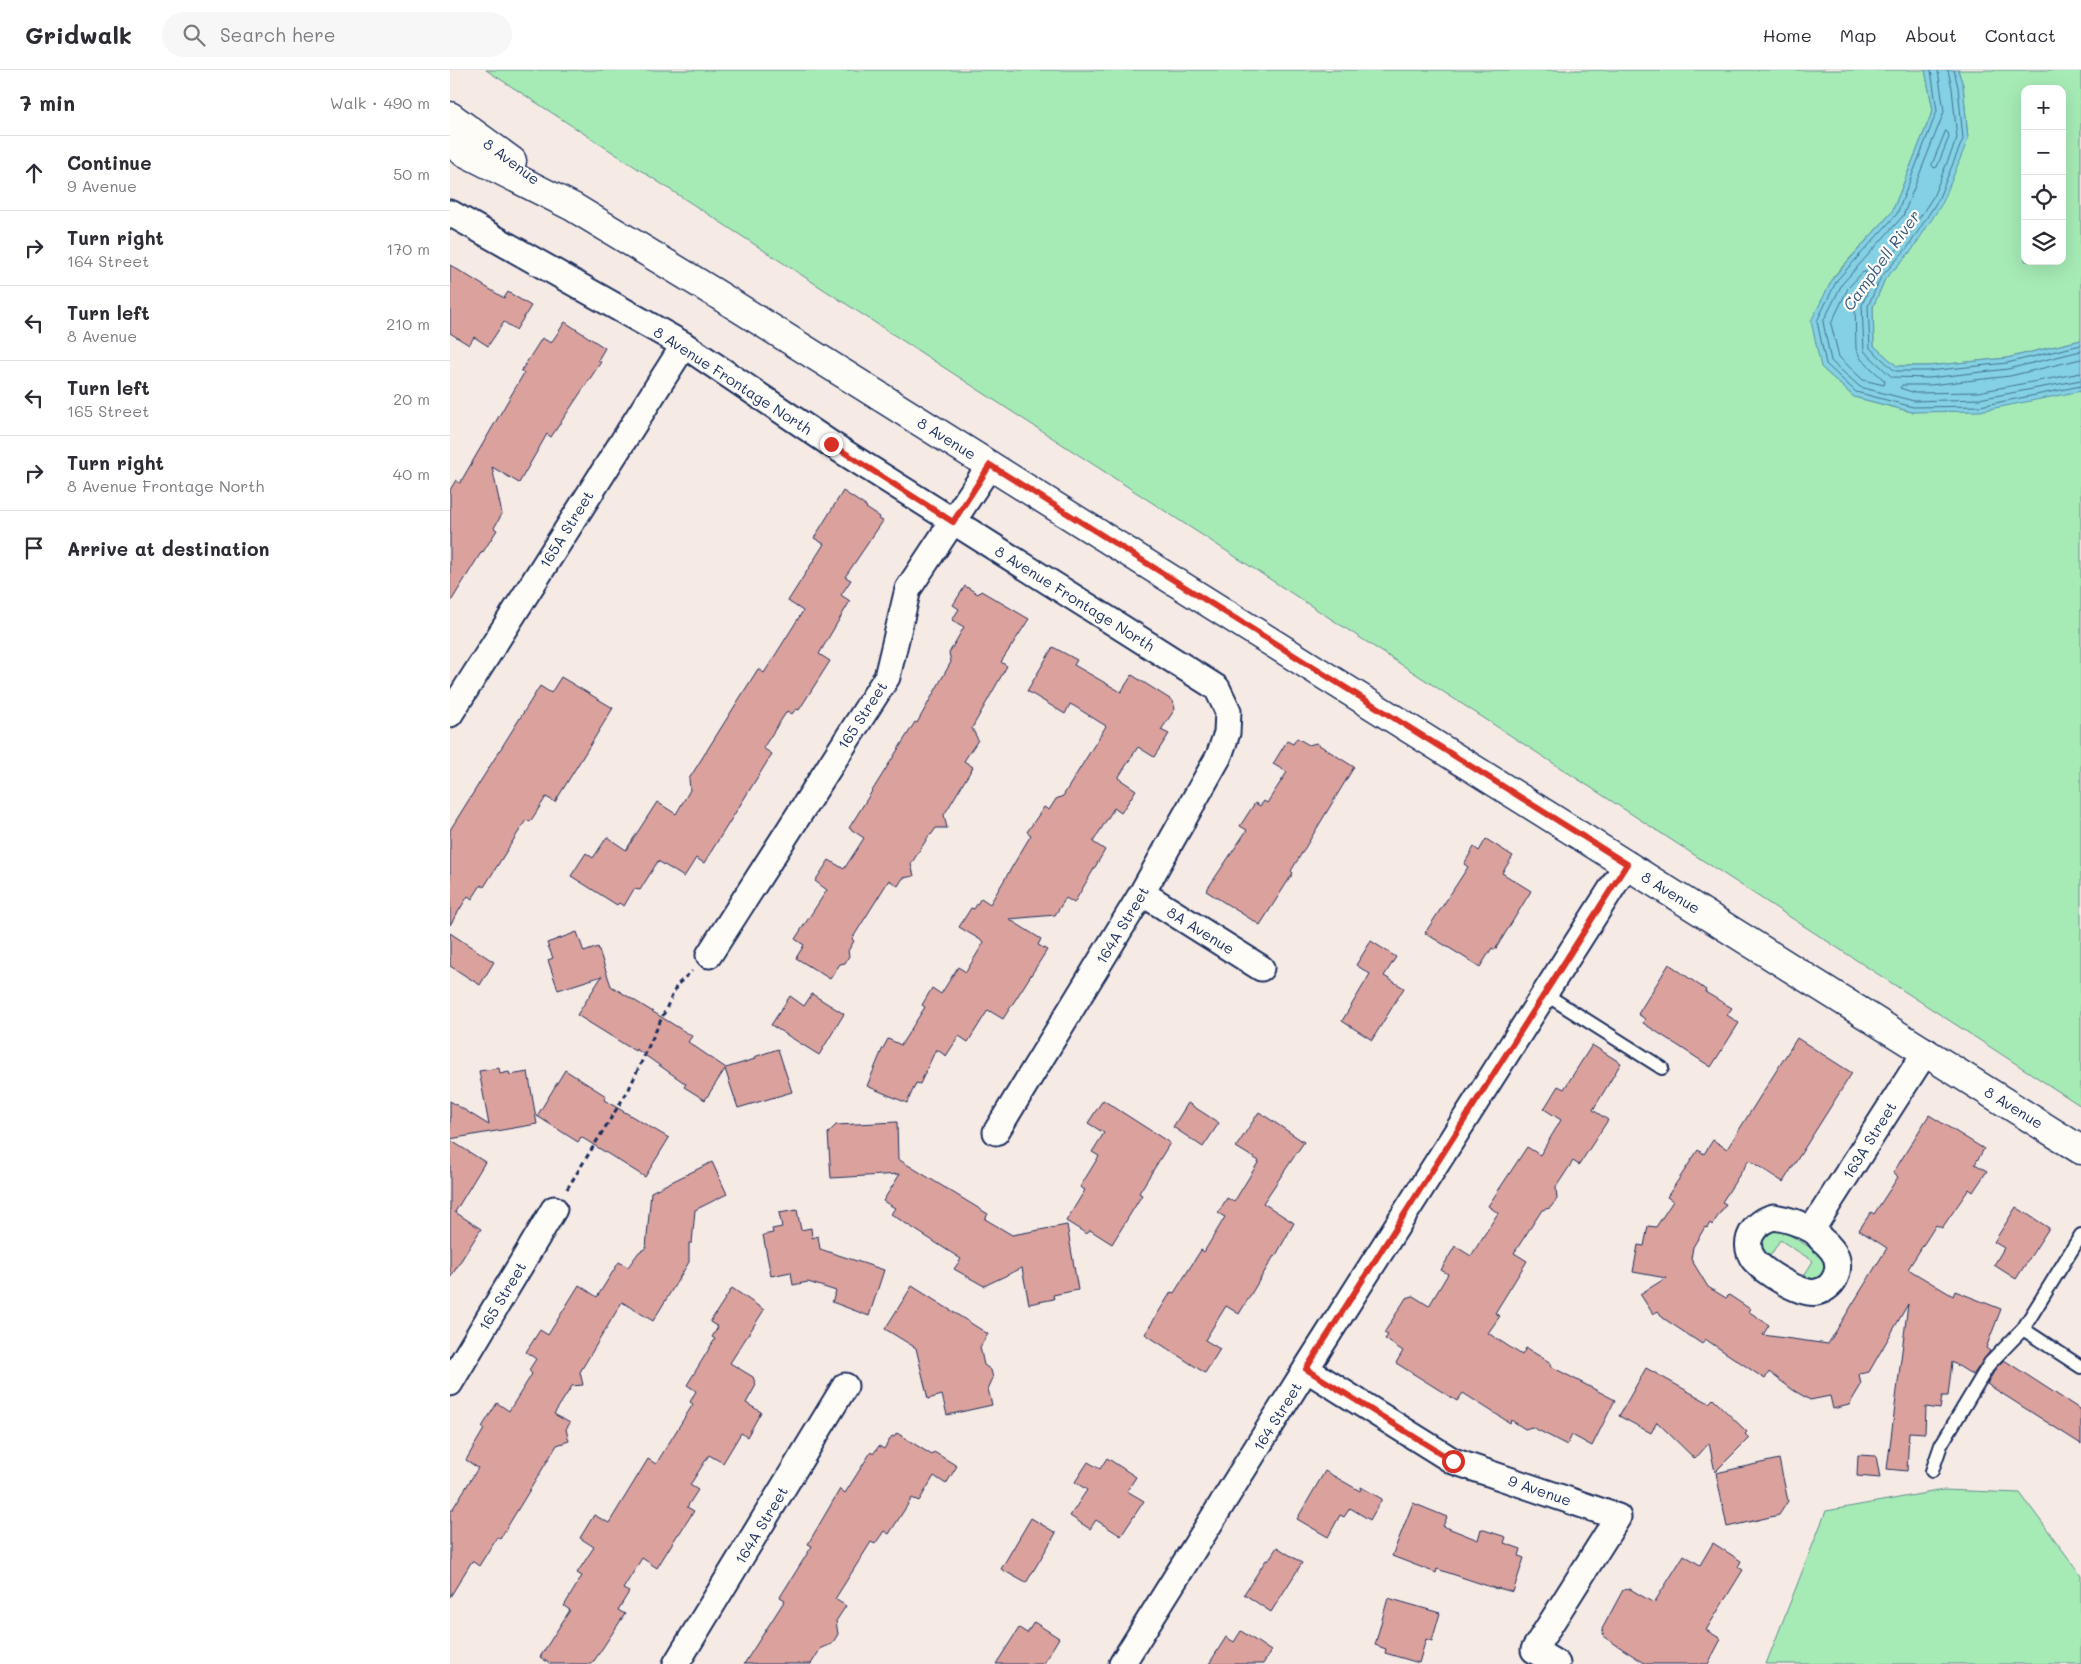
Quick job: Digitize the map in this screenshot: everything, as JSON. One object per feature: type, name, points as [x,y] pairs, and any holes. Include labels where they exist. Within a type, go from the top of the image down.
[{"type":"main road","name":"8 Avenue","points":[[450,116],[573,207]]},
{"type":"main road","name":"8 Avenue","points":[[450,142],[462,151],[573,207],[706,288],[1926,1051],[2081,1150]]},
{"type":"street","name":"8 Avenue Frontage North","points":[[450,213],[684,344],[831,444],[1217,688],[1228,711]]},
{"type":"street","name":"165A Street","points":[[450,714],[684,344]]},
{"type":"street","name":"165 Street","points":[[709,955],[887,677],[908,589],[990,465]]},
{"type":"street","name":"164A Street","points":[[996,1132],[1142,893],[1219,756],[1227,733],[1228,711]]},
{"type":"street","name":"164 Street","points":[[1122,1664],[1306,1369],[1627,864]]},
{"type":"street","name":"8A Avenue","points":[[1142,893],[1261,968]]},
{"type":"street","name":"163A Street","points":[[1812,1229],[1926,1051]]},
{"type":"street","name":"165 Street","points":[[450,1384],[554,1209]]},
{"type":"street","name":"9 Avenue","points":[[1306,1369],[1453,1461],[1618,1517],[1534,1650],[1557,1664]]},
{"type":"street","name":"164A Street","points":[[676,1664],[845,1386]]},
{"type":"lane","points":[[1545,994],[1662,1068]]},
{"type":"lane","points":[[1932,1471],[1941,1445],[1990,1363],[2023,1328],[2081,1235]]},
{"type":"lane","points":[[2023,1328],[2081,1367]]},
{"type":"path","points":[[554,1209],[630,1088],[677,985],[709,955]]},
{"type":"green space","points":[[486,70],[1925,70],[1933,110],[1892,212],[1833,277],[1821,367],[1854,397],[1912,412],[2081,391],[2081,1106]]},
{"type":"green space","points":[[1958,70],[2081,70],[2081,340],[2007,358],[1928,366],[1897,366],[1874,346],[1873,307],[1885,279],[1912,250],[1968,139],[1963,85]]},
{"type":"green space","points":[[1776,1229],[1785,1232],[1823,1257],[1826,1267],[1822,1276],[1813,1281],[1802,1279],[1813,1261],[1780,1240],[1769,1258],[1765,1254],[1762,1242],[1767,1235]]},
{"type":"green space","points":[[1943,1490],[2020,1493],[2081,1575],[2081,1664],[1766,1664],[1826,1511]]},
{"type":"water","name":"Campbell River","points":[[1925,70],[1958,70],[1963,85],[1968,139],[1943,202],[1912,250],[1885,279],[1873,307],[1874,346],[1897,366],[1928,366],[2007,358],[2081,340],[2081,391],[1980,411],[1912,412],[1854,397],[1821,367],[1811,321],[1833,278],[1892,212],[1933,110]]},
{"type":"building","points":[[450,265],[504,298],[508,292],[531,306],[516,330],[504,322],[488,346],[474,337],[469,345],[450,333]]},
{"type":"building","points":[[565,322],[605,348],[598,360],[601,362],[551,437],[547,434],[519,483],[492,467],[502,514],[494,528],[497,530],[450,603],[450,490],[456,480],[460,483],[524,373],[521,371],[542,338],[551,343]]},
{"type":"building","points":[[843,491],[867,507],[883,521],[845,577],[851,580],[841,595],[850,601],[819,654],[830,661],[799,710],[796,709],[792,714],[787,711],[763,748],[772,754],[704,863],[696,858],[684,877],[658,861],[640,890],[634,889],[624,906],[619,903],[617,905],[571,876],[586,853],[593,858],[607,837],[626,850],[657,802],[676,814],[690,790],[689,779],[758,669],[764,673],[803,611],[788,601],[824,544],[814,538]]},
{"type":"building","points":[[965,586],[978,594],[981,591],[1029,619],[1001,662],[1007,666],[972,728],[978,740],[964,761],[973,767],[944,815],[947,828],[936,828],[930,834],[911,864],[914,876],[903,878],[898,886],[889,880],[852,939],[854,941],[848,951],[849,956],[845,963],[840,964],[830,979],[796,958],[804,945],[795,939],[827,890],[815,881],[829,860],[844,869],[864,838],[849,828],[915,722],[917,723],[951,662],[949,653],[964,627],[952,620],[959,609],[953,605]]},
{"type":"building","points":[[1053,647],[1077,660],[1074,665],[1121,692],[1132,675],[1173,701],[1175,709],[1161,730],[1169,734],[1154,757],[1138,747],[1118,778],[1136,790],[1121,813],[1114,808],[1093,842],[1105,850],[1074,903],[1066,898],[1055,915],[1009,919],[1041,939],[1038,945],[1047,950],[1003,1019],[988,1010],[968,1042],[959,1036],[946,1056],[936,1049],[920,1084],[916,1083],[907,1103],[867,1086],[882,1050],[888,1039],[901,1045],[925,1007],[922,1005],[932,988],[941,994],[958,967],[966,972],[984,942],[959,927],[971,908],[974,909],[981,898],[990,904],[1031,835],[1027,832],[1044,807],[1049,810],[1056,799],[1063,796],[1106,726],[1070,704],[1065,714],[1027,691]]},
{"type":"building","points":[[561,677],[613,708],[555,802],[546,797],[530,822],[526,820],[484,887],[481,885],[472,899],[468,896],[450,925],[450,830],[540,686],[551,693]]},
{"type":"building","points":[[1297,738],[1309,745],[1316,743],[1354,767],[1291,871],[1293,873],[1260,925],[1206,891],[1247,830],[1240,826],[1255,803],[1260,806],[1264,801],[1267,803],[1287,772],[1273,764],[1287,741],[1293,744]]},
{"type":"building","points":[[1486,839],[1513,856],[1502,873],[1531,891],[1495,950],[1492,948],[1480,967],[1425,933],[1468,867],[1464,864],[1474,847],[1479,851]]},
{"type":"building","points":[[577,932],[584,952],[598,947],[611,986],[692,1036],[688,1042],[726,1068],[778,1049],[792,1092],[738,1108],[725,1069],[705,1100],[684,1087],[686,1084],[636,1049],[635,1051],[577,1015],[602,976],[558,990],[548,960],[553,958],[547,943]]},
{"type":"building","points":[[450,933],[494,962],[480,985],[450,966]]},
{"type":"building","points":[[1371,941],[1396,957],[1384,976],[1404,988],[1372,1040],[1342,1021],[1370,974],[1356,965]]},
{"type":"building","points":[[1669,964],[1706,990],[1705,992],[1732,1008],[1727,1015],[1739,1023],[1711,1067],[1643,1023],[1645,1019],[1638,1014]]},
{"type":"building","points":[[812,994],[844,1014],[819,1055],[771,1025],[790,996],[804,1006]]},
{"type":"building","points":[[1797,1038],[1852,1073],[1783,1182],[1749,1160],[1722,1202],[1726,1204],[1712,1225],[1710,1223],[1707,1228],[1705,1227],[1693,1247],[1691,1259],[1708,1287],[1726,1298],[1729,1295],[1769,1325],[1763,1335],[1828,1344],[1887,1248],[1859,1230],[1871,1212],[1874,1214],[1898,1177],[1893,1173],[1929,1115],[1984,1149],[1975,1164],[1987,1171],[1973,1192],[1969,1189],[1942,1228],[1936,1225],[1908,1269],[1953,1296],[1955,1291],[2001,1309],[1986,1348],[1990,1351],[1973,1375],[1952,1362],[1948,1396],[1942,1396],[1940,1409],[1926,1407],[1925,1433],[1909,1432],[1907,1471],[1887,1469],[1908,1304],[1869,1372],[1859,1374],[1861,1385],[1849,1405],[1833,1409],[1830,1396],[1810,1400],[1769,1372],[1765,1379],[1705,1339],[1702,1344],[1663,1318],[1658,1311],[1653,1314],[1640,1294],[1666,1278],[1633,1272],[1638,1245],[1644,1246],[1648,1226],[1656,1227],[1673,1201],[1667,1197],[1698,1150],[1704,1154],[1713,1140],[1727,1149]]},
{"type":"building","points":[[1592,1045],[1621,1063],[1593,1110],[1608,1120],[1579,1165],[1573,1161],[1556,1187],[1557,1199],[1550,1208],[1542,1210],[1514,1253],[1527,1261],[1495,1313],[1500,1316],[1488,1333],[1522,1355],[1526,1348],[1551,1363],[1550,1366],[1615,1400],[1592,1446],[1572,1435],[1567,1445],[1532,1427],[1525,1429],[1511,1420],[1510,1423],[1463,1393],[1457,1401],[1396,1363],[1403,1351],[1385,1339],[1388,1335],[1384,1333],[1406,1298],[1413,1296],[1429,1306],[1448,1274],[1441,1270],[1455,1246],[1471,1256],[1498,1213],[1488,1206],[1527,1147],[1540,1155],[1561,1120],[1544,1109],[1558,1086],[1564,1089]]},
{"type":"building","points":[[499,1068],[500,1074],[509,1072],[510,1075],[528,1072],[537,1124],[450,1139],[450,1101],[489,1125],[479,1071]]},
{"type":"building","points":[[565,1070],[606,1096],[604,1100],[669,1138],[645,1177],[581,1137],[578,1142],[537,1116]]},
{"type":"building","points":[[1103,1100],[1170,1143],[1139,1193],[1142,1195],[1112,1244],[1090,1230],[1087,1234],[1066,1221],[1085,1190],[1080,1187],[1099,1156],[1092,1152],[1104,1133],[1088,1123]]},
{"type":"building","points":[[1188,1103],[1219,1123],[1203,1147],[1173,1127]]},
{"type":"building","points":[[1259,1112],[1304,1142],[1263,1203],[1294,1223],[1239,1314],[1226,1306],[1205,1340],[1220,1349],[1205,1373],[1145,1334],[1171,1292],[1174,1293],[1201,1250],[1204,1252],[1225,1217],[1218,1213],[1227,1198],[1234,1202],[1259,1161],[1236,1147]]},
{"type":"building","points":[[897,1122],[898,1159],[988,1214],[985,1219],[1012,1235],[1067,1225],[1078,1290],[1053,1295],[1054,1299],[1029,1304],[1022,1268],[984,1286],[954,1269],[961,1259],[891,1214],[895,1208],[883,1201],[900,1174],[831,1178],[828,1133],[836,1125]]},
{"type":"building","points":[[450,1140],[485,1162],[455,1212],[481,1229],[450,1278]]},
{"type":"building","points":[[712,1162],[727,1194],[695,1210],[692,1243],[689,1243],[689,1262],[653,1321],[622,1302],[580,1372],[583,1385],[572,1386],[554,1414],[570,1423],[566,1429],[569,1441],[557,1445],[500,1539],[497,1537],[479,1566],[472,1561],[450,1597],[450,1513],[478,1468],[466,1460],[484,1429],[482,1427],[497,1403],[509,1411],[532,1374],[529,1370],[536,1359],[526,1352],[540,1330],[548,1335],[579,1285],[597,1297],[619,1262],[628,1267],[639,1252],[646,1248],[651,1192]]},
{"type":"building","points":[[2016,1207],[2049,1228],[2016,1279],[1994,1265],[2004,1248],[1994,1242]]},
{"type":"building","points":[[797,1210],[801,1230],[811,1228],[812,1238],[818,1236],[820,1249],[884,1270],[869,1316],[832,1302],[836,1291],[808,1282],[793,1285],[791,1272],[771,1276],[763,1235],[773,1233],[772,1229],[782,1227],[779,1213]]},
{"type":"building","points":[[912,1286],[988,1334],[980,1347],[984,1365],[991,1370],[993,1378],[988,1389],[992,1405],[947,1415],[942,1395],[928,1399],[916,1348],[885,1329]]},
{"type":"building","points":[[732,1288],[764,1310],[730,1363],[753,1377],[756,1385],[746,1403],[761,1412],[747,1437],[741,1433],[723,1463],[709,1455],[690,1485],[698,1490],[687,1507],[694,1511],[657,1568],[642,1558],[623,1589],[629,1592],[618,1610],[625,1614],[592,1664],[550,1664],[540,1657],[570,1610],[564,1606],[582,1576],[577,1573],[594,1547],[580,1538],[594,1515],[609,1523],[648,1459],[656,1464],[693,1404],[690,1402],[696,1391],[687,1385],[715,1339],[712,1337],[718,1327],[710,1322]]},
{"type":"building","points":[[2004,1360],[2081,1410],[2081,1444],[1987,1384],[1996,1368]]},
{"type":"building","points":[[1646,1368],[1709,1403],[1713,1399],[1747,1432],[1745,1434],[1749,1438],[1715,1472],[1709,1443],[1695,1459],[1657,1422],[1651,1433],[1619,1416]]},
{"type":"building","points":[[897,1433],[932,1455],[934,1452],[957,1466],[946,1484],[934,1476],[919,1501],[912,1498],[889,1534],[884,1531],[875,1544],[871,1542],[835,1599],[846,1606],[836,1621],[838,1634],[832,1644],[821,1648],[811,1664],[744,1664],[785,1600],[780,1597],[812,1546],[808,1544],[840,1489],[845,1493],[871,1452],[873,1454],[879,1446],[884,1449],[892,1436],[894,1437]]},
{"type":"building","points":[[1858,1455],[1876,1456],[1880,1478],[1857,1476]]},
{"type":"building","points":[[1107,1458],[1136,1477],[1127,1491],[1144,1501],[1121,1536],[1096,1520],[1090,1529],[1070,1516],[1087,1490],[1075,1482],[1088,1462],[1100,1469]]},
{"type":"building","points":[[1779,1459],[1788,1501],[1779,1515],[1727,1527],[1716,1473]]},
{"type":"building","points":[[1325,1471],[1360,1491],[1361,1487],[1382,1499],[1370,1520],[1350,1508],[1344,1517],[1340,1515],[1328,1537],[1297,1519]]},
{"type":"building","points":[[1413,1503],[1447,1517],[1443,1526],[1478,1540],[1481,1529],[1506,1537],[1504,1543],[1521,1549],[1519,1556],[1524,1558],[1513,1592],[1497,1589],[1437,1569],[1436,1573],[1392,1556]]},
{"type":"building","points":[[1031,1518],[1056,1533],[1026,1583],[1001,1569]]},
{"type":"building","points":[[1713,1543],[1741,1561],[1738,1567],[1743,1570],[1706,1630],[1721,1639],[1708,1664],[1646,1664],[1604,1637],[1602,1629],[1623,1590],[1630,1589],[1654,1603],[1684,1555],[1700,1565]]},
{"type":"building","points":[[1277,1547],[1302,1563],[1271,1612],[1244,1594],[1266,1560],[1268,1561]]},
{"type":"building","points":[[1388,1598],[1440,1613],[1432,1641],[1426,1639],[1419,1663],[1385,1653],[1386,1649],[1375,1645]]},
{"type":"building","points":[[1034,1622],[1059,1638],[1043,1664],[996,1664],[1019,1628],[1027,1633]]},
{"type":"building","points":[[1241,1631],[1271,1651],[1263,1664],[1209,1664],[1226,1637],[1234,1642]]},
{"type":"route","points":[[831,444],[953,522],[990,465],[1627,864],[1306,1369],[1453,1461]]}]
